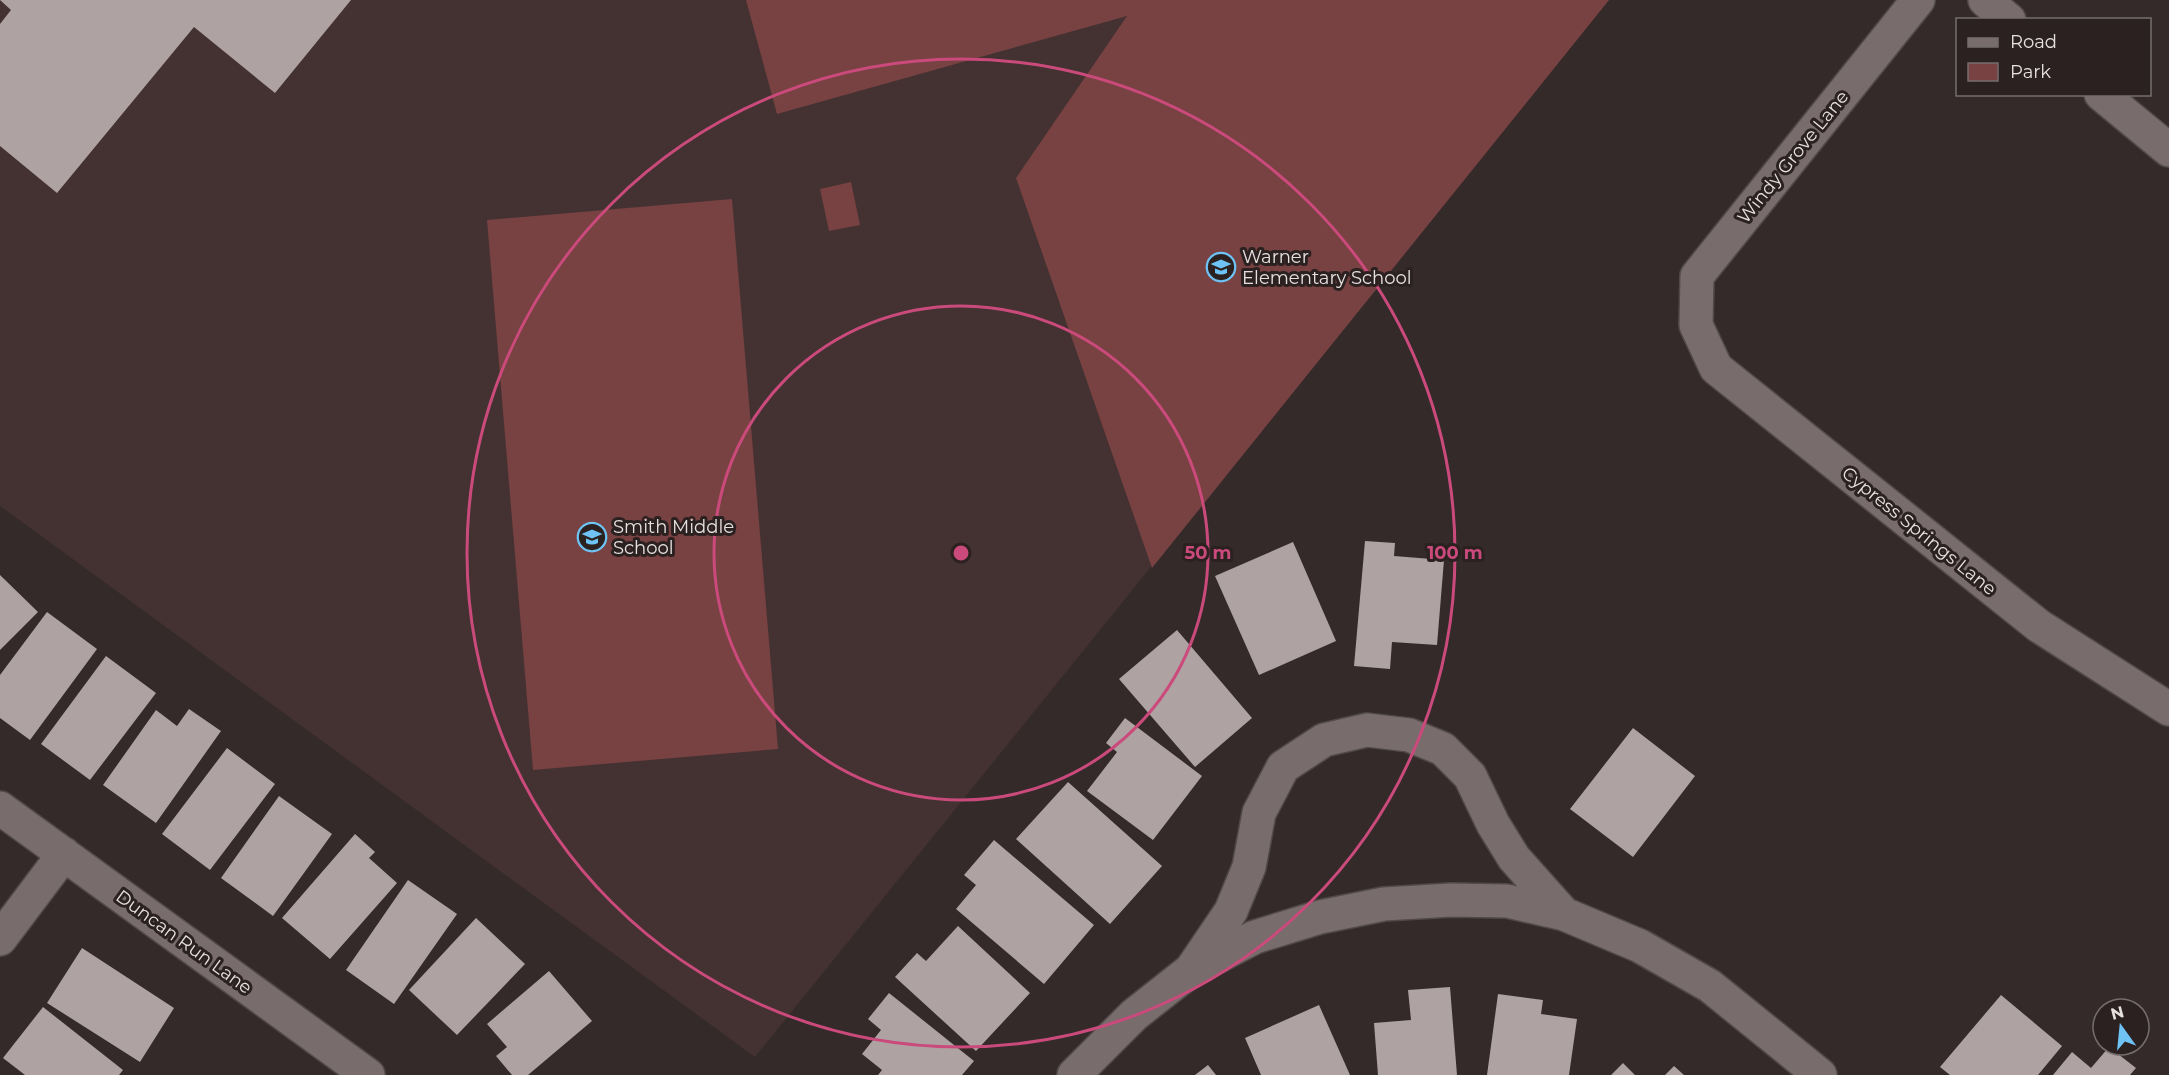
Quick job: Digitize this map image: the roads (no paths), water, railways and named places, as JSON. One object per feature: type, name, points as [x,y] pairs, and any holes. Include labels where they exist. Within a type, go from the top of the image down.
[{"type":"street","name":"Windy Grove Lane","points":[[1696,325],[1697,276],[1918,0]]},
{"type":"street","points":[[1985,0],[2007,18]]},
{"type":"street","points":[[2103,96],[2169,150]]},
{"type":"street","name":"Cypress Springs Lane","points":[[1696,325],[1716,368],[2039,627],[2169,709]]},
{"type":"street","points":[[1191,970],[1231,911],[1249,867],[1258,813],[1283,767],[1324,740],[1366,730],[1409,735],[1443,749],[1470,776],[1493,824],[1514,858],[1564,914]]},
{"type":"street","name":"Duncan Run Lane","points":[[0,808],[368,1075]]},
{"type":"street","points":[[0,939],[64,854]]},
{"type":"street","points":[[1074,1075],[1134,1016],[1191,970],[1255,938],[1320,917],[1384,904],[1451,900],[1507,901],[1564,914],[1640,946],[1710,986],[1820,1075]]},
{"type":"place","name":"Warner Elementary School","points":[[1221,267]]},
{"type":"place","name":"Smith Middle School","points":[[592,537]]}]
